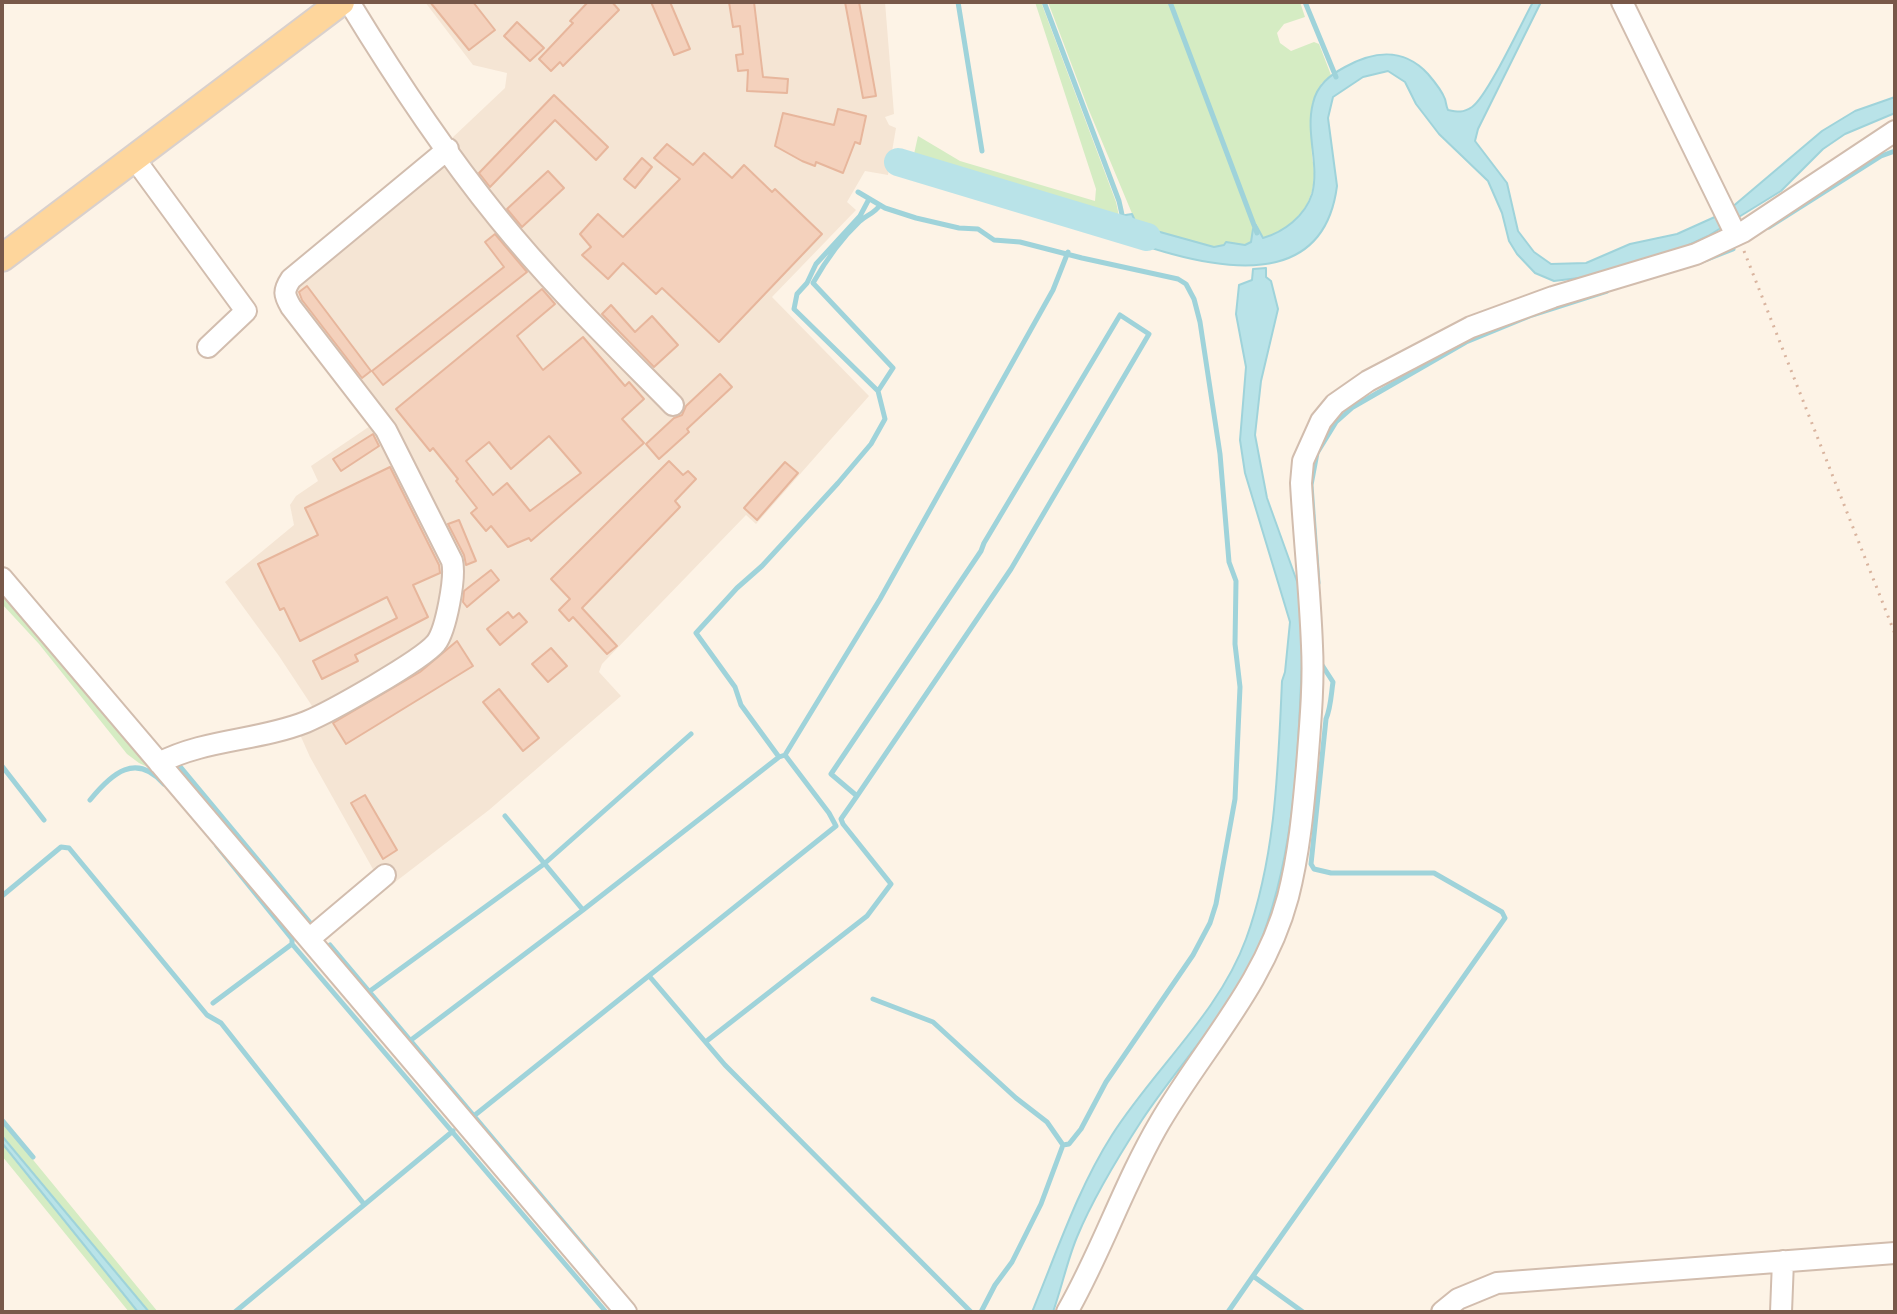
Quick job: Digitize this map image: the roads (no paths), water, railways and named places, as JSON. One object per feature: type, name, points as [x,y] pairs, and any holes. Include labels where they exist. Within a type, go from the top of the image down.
[{"type":"main road","points":[[2,258],[341,2]]},
{"type":"street","points":[[349,2],[387,65],[498,217],[568,296],[673,405]]},
{"type":"street","points":[[1622,2],[1734,230]]},
{"type":"street","points":[[1067,1312],[1085,1281],[1139,1160],[1250,985],[1287,902],[1300,839],[1313,698],[1301,483],[1303,461],[1321,421],[1335,404],[1368,381],[1471,327],[1553,297],[1696,254],[1895,131]]},
{"type":"street","points":[[159,763],[179,753],[306,721],[398,670],[438,641],[453,583],[452,561],[386,430],[291,307],[284,289],[291,279],[448,149]]},
{"type":"street","points":[[134,158],[246,311],[208,347]]},
{"type":"street","points":[[2,578],[626,1312]]},
{"type":"street","points":[[309,939],[385,875]]},
{"type":"street","points":[[1442,1312],[1458,1299],[1497,1283],[1895,1253]]},
{"type":"street","points":[[1781,1312],[1783,1261]]},
{"type":"water","points":[[1533,2],[1541,2],[1478,129],[1475,141],[1507,183],[1518,231],[1534,252],[1551,264],[1586,263],[1630,244],[1677,234],[1731,208],[1822,131],[1855,111],[1895,97],[1895,113],[1845,134],[1823,149],[1781,191],[1708,236],[1678,250],[1587,277],[1554,281],[1535,273],[1509,241],[1502,213],[1488,181],[1439,134],[1416,104],[1405,82],[1388,71],[1363,77],[1333,97],[1328,118],[1337,186],[1329,216],[1316,239],[1298,253],[1276,262],[1226,264],[1156,249],[1109,230],[1111,222],[1119,216],[1132,214],[1142,227],[1214,247],[1226,242],[1245,245],[1251,242],[1256,225],[1263,238],[1279,232],[1299,216],[1312,194],[1311,114],[1318,91],[1329,77],[1367,58],[1388,54],[1398,56],[1409,59],[1428,74],[1442,93],[1448,110],[1466,110],[1486,89]]},
{"type":"water","points":[[1266,268],[1266,277],[1271,281],[1278,309],[1261,381],[1255,435],[1267,498],[1304,607],[1296,775],[1284,858],[1262,938],[1238,987],[1142,1120],[1107,1177],[1077,1237],[1053,1312],[1032,1312],[1088,1177],[1112,1135],[1203,1016],[1234,966],[1246,939],[1264,876],[1274,812],[1282,681],[1290,622],[1245,473],[1240,440],[1246,367],[1236,314],[1239,285],[1252,280],[1253,269]]},
{"type":"water","points":[[2,1136],[149,1312],[138,1312],[2,1143]]},
{"type":"waterway","points":[[958,2],[982,151]]},
{"type":"waterway","points":[[1044,2],[1123,219]]},
{"type":"waterway","points":[[1170,2],[1257,233]]},
{"type":"waterway","points":[[1305,2],[1336,77]]},
{"type":"waterway","points":[[1769,227],[1881,156],[1895,151]]},
{"type":"waterway","points":[[898,162],[1147,237]]},
{"type":"waterway","points":[[858,192],[885,208],[959,228],[978,229],[994,240],[1020,242],[1178,279],[1186,284],[1194,299],[1200,322],[1220,454],[1229,562],[1236,581],[1235,644],[1240,687],[1235,799],[1210,923],[1193,955],[1106,1082],[1081,1129],[1069,1144],[1063,1145]]},
{"type":"waterway","points":[[869,199],[860,216],[816,264],[807,283],[797,294],[794,309],[878,391]]},
{"type":"waterway","points":[[779,757],[741,705],[735,687],[696,633],[838,483],[871,444],[885,419],[878,391],[893,368],[813,283],[846,235],[880,205]]},
{"type":"waterway","points":[[1700,262],[1733,249]]},
{"type":"waterway","points":[[411,1040],[785,755],[880,599],[1053,290],[1068,252]]},
{"type":"waterway","points":[[1318,583],[1311,485],[1317,453],[1336,422],[1353,407],[1466,342],[1532,315],[1607,291]]},
{"type":"waterway","points":[[708,1040],[867,916],[891,884],[841,819],[857,796],[1011,569],[1149,334],[1120,315],[981,551],[831,774],[857,796]]},
{"type":"waterway","points":[[1253,1276],[1505,918],[1502,912],[1434,873],[1331,873],[1314,869],[1311,864],[1326,719],[1333,682],[1322,665]]},
{"type":"waterway","points":[[370,991],[544,864],[691,734]]},
{"type":"waterway","points":[[475,1115],[836,826],[785,755]]},
{"type":"waterway","points":[[178,764],[312,925]]},
{"type":"waterway","points":[[2,766],[44,820]]},
{"type":"waterway","points":[[90,800],[116,775],[134,768],[154,774],[164,784]]},
{"type":"waterway","points":[[505,816],[583,910]]},
{"type":"waterway","points":[[213,1003],[292,944],[292,939],[217,846]]},
{"type":"waterway","points":[[2,896],[61,847],[69,848],[207,1015],[221,1023],[364,1204]]},
{"type":"waterway","points":[[292,944],[606,1312]]},
{"type":"waterway","points":[[330,945],[597,1262]]},
{"type":"waterway","points":[[650,977],[725,1065],[971,1312]]},
{"type":"waterway","points":[[873,999],[933,1022],[1016,1098],[1047,1122],[1063,1145],[1041,1204],[1012,1262],[981,1312]]},
{"type":"waterway","points":[[2,1120],[33,1157]]},
{"type":"waterway","points":[[235,1312],[453,1131]]},
{"type":"waterway","points":[[1228,1312],[1253,1276],[1303,1312]]}]
